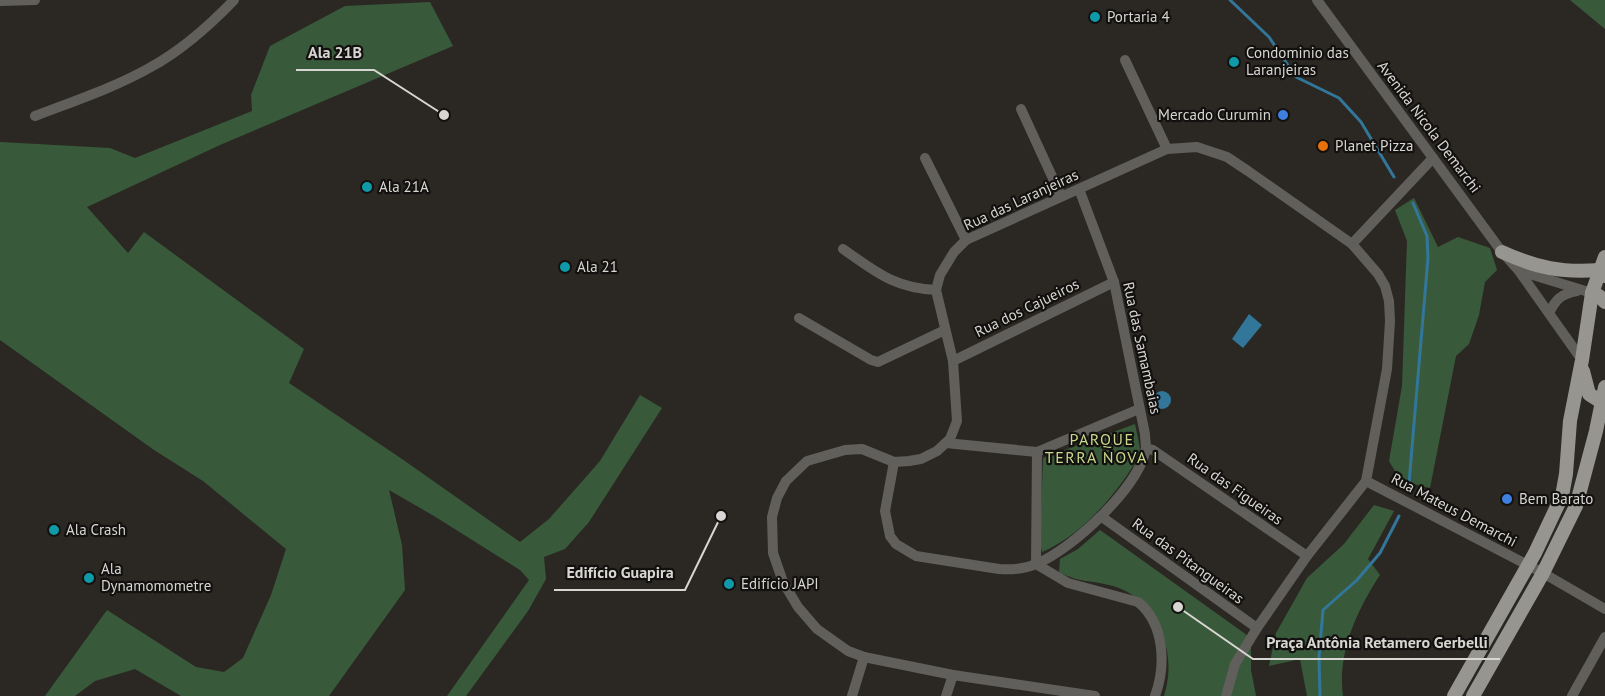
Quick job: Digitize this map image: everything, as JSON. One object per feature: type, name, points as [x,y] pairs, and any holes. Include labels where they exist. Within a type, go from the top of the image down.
[{"type":"main road","points":[[1502,252],[1527,264],[1541,267],[1571,271],[1603,268]]},
{"type":"main road","points":[[1454,696],[1528,566],[1562,496],[1570,421],[1582,360],[1587,292],[1603,268]]},
{"type":"main road","points":[[1587,292],[1599,296],[1605,302]]},
{"type":"main road","points":[[1582,360],[1589,394],[1604,403]]},
{"type":"main road","points":[[1473,696],[1543,573],[1576,506],[1604,403],[1605,387]]},
{"type":"street","points":[[0,1],[34,0]]},
{"type":"street","points":[[35,116],[115,86],[153,66],[204,29],[234,0]]},
{"type":"street","name":"Avenida Nicola Demarchi","points":[[1317,0],[1502,252],[1520,271],[1582,360]]},
{"type":"street","points":[[1125,60],[1167,149]]},
{"type":"street","points":[[1021,109],[1061,196]]},
{"type":"street","name":"Rua das Laranjeiras","points":[[936,290],[939,275],[954,252],[966,240],[1167,149],[1197,147],[1227,157],[1352,244],[1378,274],[1385,286],[1389,301],[1390,321],[1387,369],[1366,481],[1306,556],[1257,628],[1235,664],[1226,696]]},
{"type":"street","points":[[925,158],[966,240]]},
{"type":"street","points":[[1352,244],[1433,158]]},
{"type":"street","name":"Rua das Samambaias","points":[[1079,189],[1114,282],[1146,448]]},
{"type":"street","points":[[843,249],[897,284],[936,290],[953,361],[957,421],[950,439],[938,451],[921,459],[894,462],[862,449],[845,450],[807,461],[786,482],[777,498],[772,517],[773,553],[783,582],[798,607],[817,629],[848,651],[864,657],[1028,691],[1095,696]]},
{"type":"street","name":"Avenida Nicola Demarchi","points":[[1520,271],[1587,292]]},
{"type":"street","name":"Rua dos Cajueiros","points":[[953,361],[1114,282]]},
{"type":"street","points":[[1549,313],[1556,299],[1562,295],[1587,292]]},
{"type":"street","points":[[799,318],[878,362],[945,330]]},
{"type":"street","points":[[946,443],[1037,452],[1139,409]]},
{"type":"street","points":[[894,462],[885,511],[890,536],[905,550],[916,556],[932,560],[1012,570],[1036,564],[1069,544],[1102,517],[1141,463],[1146,448]]},
{"type":"street","name":"Rua das Figueiras","points":[[1146,448],[1153,450],[1306,556]]},
{"type":"street","points":[[1036,564],[1037,452]]},
{"type":"street","name":"Rua Mateus Demarchi","points":[[1366,481],[1543,573],[1605,609]]},
{"type":"street","name":"Rua das Pitangueiras","points":[[1102,517],[1257,628]]},
{"type":"street","points":[[1036,564],[1068,583],[1128,599],[1145,608],[1154,626],[1161,652],[1160,682],[1155,696]]},
{"type":"street","points":[[1572,696],[1605,637]]},
{"type":"street","points":[[852,696],[864,657]]},
{"type":"street","points":[[946,696],[953,675]]},
{"type":"green space","points":[[1570,0],[1605,0],[1605,29]]},
{"type":"green space","points":[[430,2],[453,46],[220,145],[87,207],[128,253],[144,232],[304,349],[289,383],[520,542],[549,519],[600,461],[640,395],[662,408],[589,522],[565,549],[544,557],[546,579],[528,611],[466,696],[447,696],[529,580],[520,570],[389,490],[402,545],[405,590],[329,696],[181,696],[135,669],[95,681],[75,696],[45,696],[107,610],[196,667],[224,672],[243,658],[271,595],[286,549],[203,481],[154,450],[0,340],[0,142],[110,148],[135,158],[252,111],[251,95],[270,46],[345,6]]},
{"type":"green space","points":[[1414,198],[1438,247],[1458,237],[1490,248],[1497,270],[1485,282],[1479,315],[1469,344],[1456,356],[1430,488],[1401,481],[1389,461],[1402,386],[1407,241],[1395,210]]},
{"type":"green space","points":[[1135,424],[1141,453],[1122,482],[1086,523],[1042,552],[1040,542],[1043,458]]},
{"type":"green space","points":[[1374,505],[1394,511],[1368,559],[1380,575],[1357,617],[1346,648],[1342,680],[1343,696],[1307,696],[1300,659],[1269,666],[1276,633],[1307,578],[1344,544]]},
{"type":"green space","points":[[1100,530],[1251,638],[1251,670],[1256,696],[1164,696],[1169,663],[1166,646],[1161,630],[1142,602],[1128,592],[1113,586],[1079,580],[1059,572],[1060,559],[1078,549]]},
{"type":"water","points":[[1249,314],[1262,325],[1243,348],[1232,339]]},
{"type":"water","points":[[1162,391],[1168,394],[1171,400],[1168,406],[1162,409],[1156,406],[1153,400],[1156,394]]},
{"type":"waterway","points":[[1230,0],[1269,37],[1296,77],[1339,98],[1361,122],[1394,177]]},
{"type":"waterway","points":[[1409,483],[1428,258],[1427,236],[1413,203]]},
{"type":"waterway","points":[[1320,696],[1319,657],[1323,610],[1357,580],[1380,553],[1399,516]]},
{"type":"place","name":"Portaria 4","points":[[1095,17]]},
{"type":"place","name":"Condominio das Laranjeiras","points":[[1234,62]]},
{"type":"place","name":"Ala 21B","points":[[444,115]]},
{"type":"place","name":"Mercado Curumin","points":[[1283,115]]},
{"type":"place","name":"Planet Pizza","points":[[1323,146]]},
{"type":"place","name":"Ala 21A","points":[[367,187]]},
{"type":"place","name":"Ala 21","points":[[565,267]]},
{"type":"place","name":"Bem Barato","points":[[1507,499]]},
{"type":"place","name":"Edifício Guapira","points":[[721,516]]},
{"type":"place","name":"Ala Crash","points":[[54,530]]},
{"type":"place","name":"Ala Dynamomometre","points":[[89,578]]},
{"type":"place","name":"Edifício JAPI","points":[[729,584]]},
{"type":"place","name":"Praça Antônia Retamero Gerbelli","points":[[1178,607]]},
{"type":"district","name":"PARQUE TERRA NOVA I","points":[[1102,448]]}]
